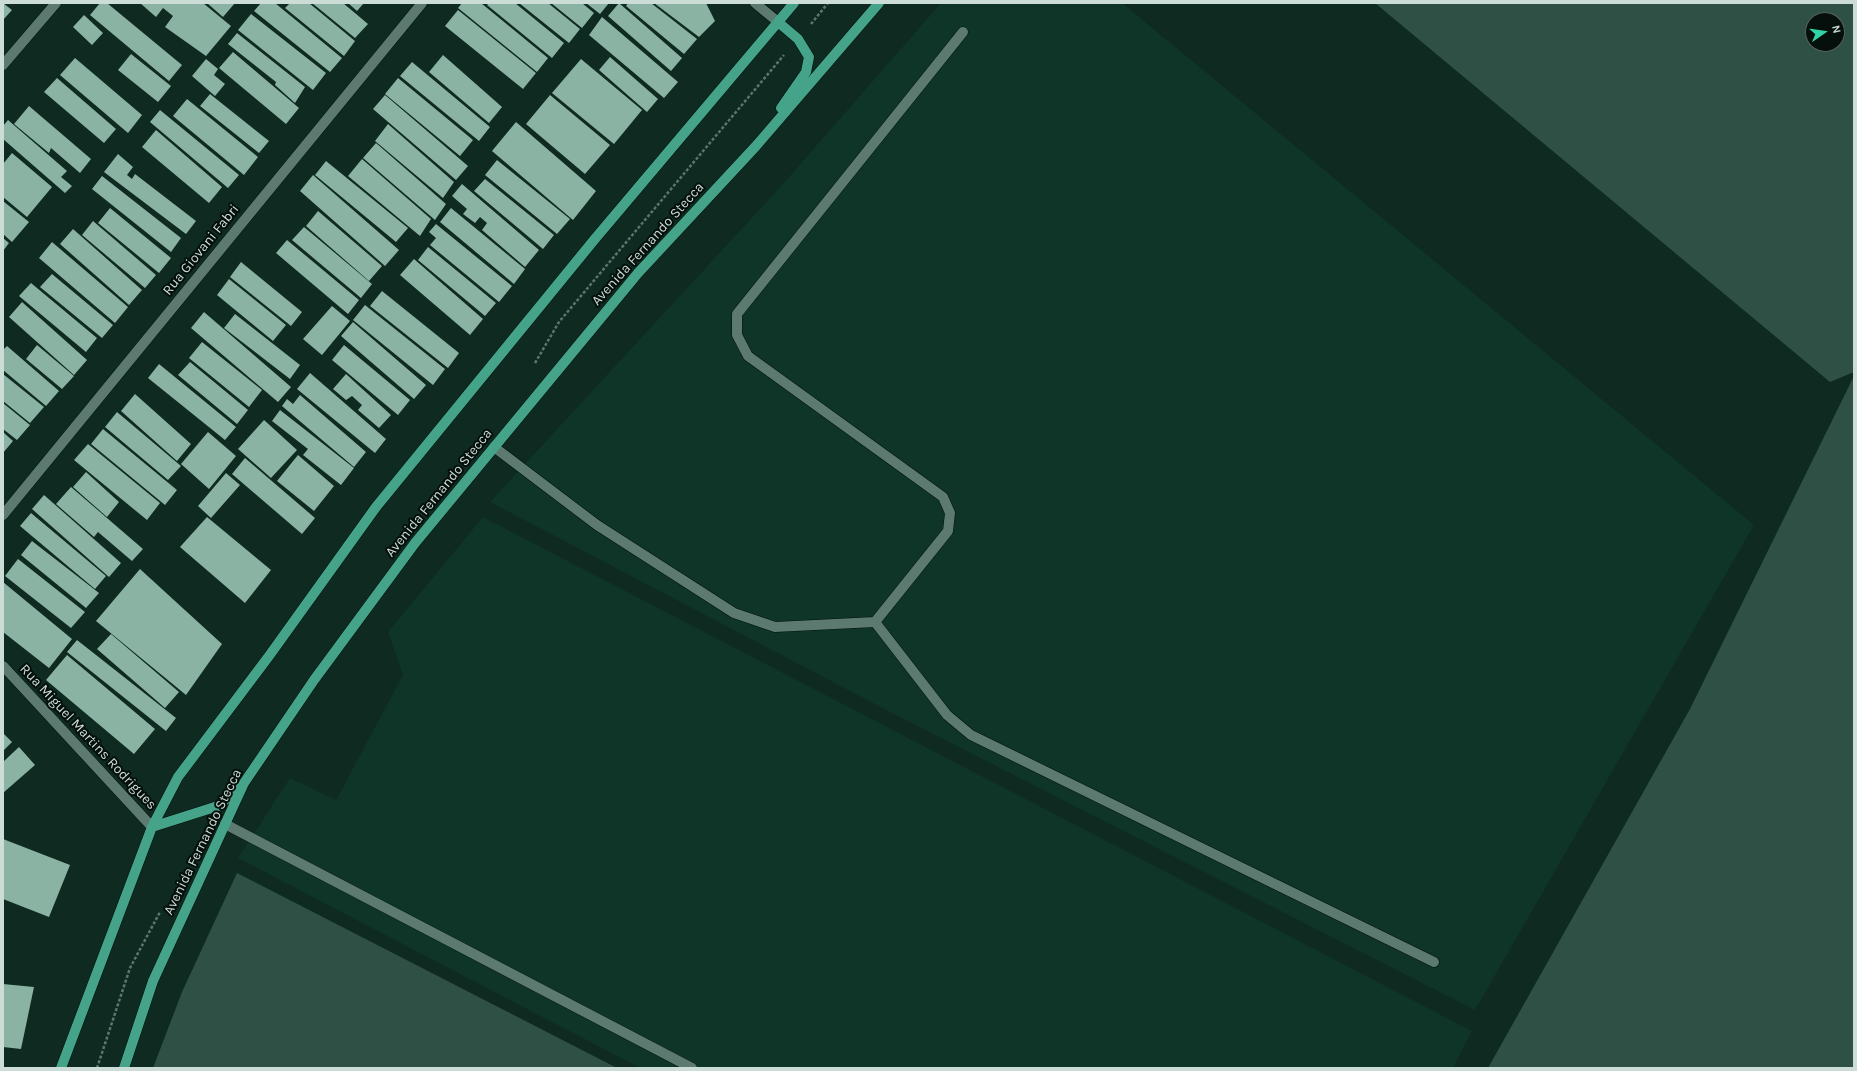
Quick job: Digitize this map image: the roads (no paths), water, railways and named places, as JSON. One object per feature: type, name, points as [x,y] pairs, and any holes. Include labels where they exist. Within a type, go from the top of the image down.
[{"type":"main road","points":[[61,1068],[152,827],[178,777],[269,656],[376,507],[594,240],[794,3]]},
{"type":"main road","name":"Avenida Fernando Stecca","points":[[124,1068],[153,981],[244,783],[314,680],[415,543],[638,273],[756,146],[879,3]]},
{"type":"main road","points":[[756,146],[806,72],[809,57],[798,39],[778,22]]},
{"type":"main road","points":[[152,827],[218,806],[244,783]]},
{"type":"street","points":[[3,65],[56,3]]},
{"type":"street","name":"Rua Giovani Fabri","points":[[3,514],[422,3]]},
{"type":"street","points":[[755,3],[778,22]]},
{"type":"street","points":[[494,447],[597,525],[734,613],[775,627],[874,622],[948,531],[950,513],[943,497],[748,356],[736,335],[737,314],[962,32]]},
{"type":"street","points":[[874,622],[947,715],[971,735],[1434,962]]},
{"type":"street","name":"Rua Miguel Martins Rodrigues","points":[[3,666],[152,827]]},
{"type":"street","points":[[225,824],[692,1068]]}]
